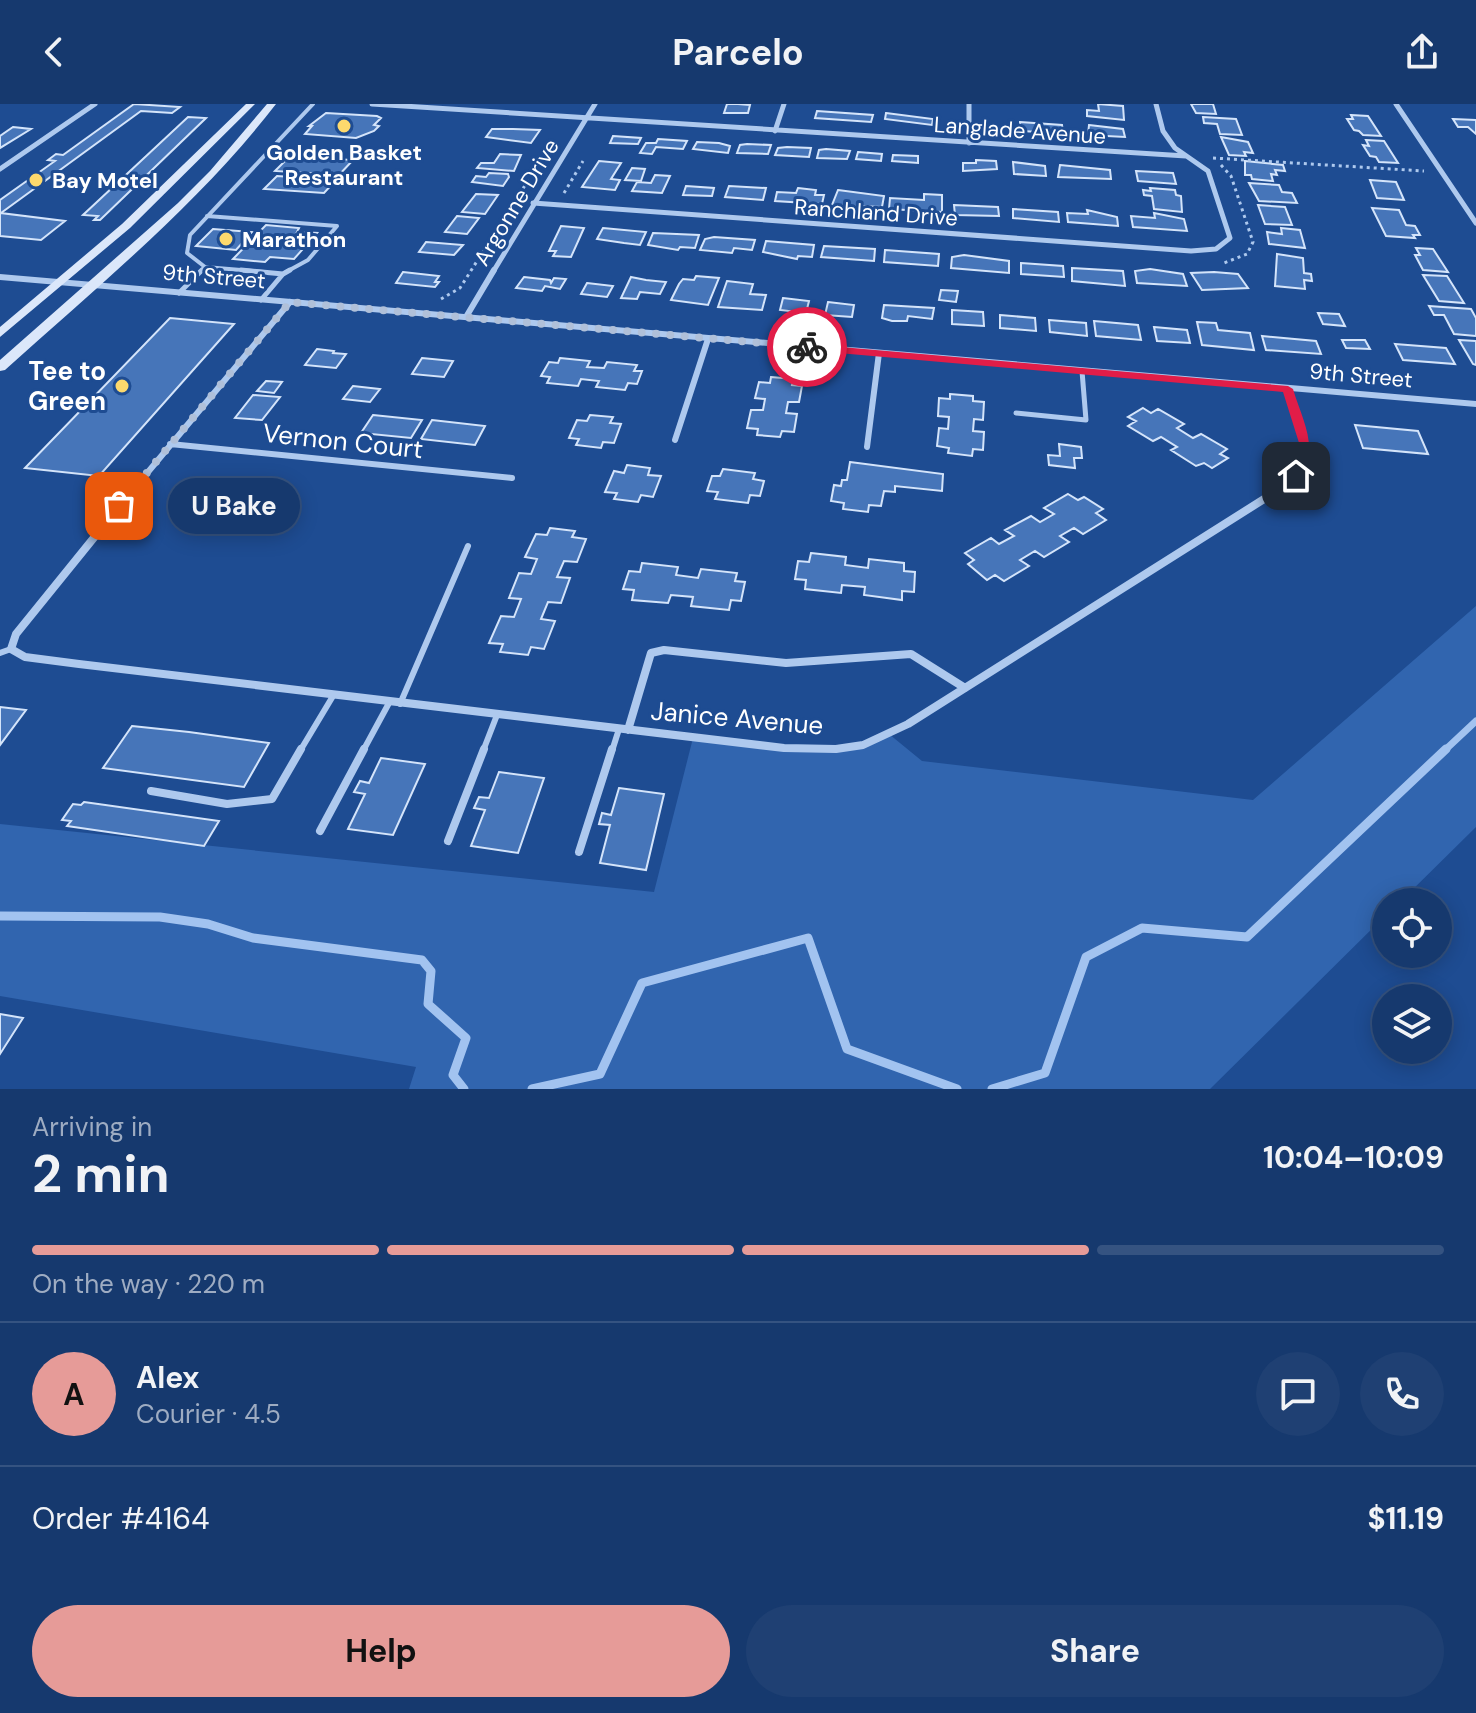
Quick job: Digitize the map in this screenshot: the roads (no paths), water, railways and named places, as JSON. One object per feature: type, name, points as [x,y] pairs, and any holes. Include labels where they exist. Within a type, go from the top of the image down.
[{"type":"main road","points":[[0,333],[126,226],[251,104]]},
{"type":"main road","points":[[0,367],[182,205],[214,173],[272,104]]},
{"type":"street","points":[[2,166],[95,104]]},
{"type":"street","name":"Langlade Avenue","points":[[372,104],[1186,156]]},
{"type":"street","name":"Argonne Drive","points":[[466,317],[595,104]]},
{"type":"street","points":[[775,131],[784,104]]},
{"type":"street","points":[[969,104],[969,143]]},
{"type":"street","points":[[1156,104],[1163,131],[1175,148],[1186,156]]},
{"type":"street","points":[[1396,104],[1476,223]]},
{"type":"street","name":"Ranchland Drive","points":[[533,203],[1176,250],[1216,249],[1230,238],[1208,171],[1186,156]]},
{"type":"street","name":"9th Street","points":[[0,277],[1476,404]]},
{"type":"street","points":[[11,649],[16,634],[290,302]]},
{"type":"street","points":[[675,440],[708,339]]},
{"type":"street","points":[[867,447],[879,353]]},
{"type":"street","name":"Janice Avenue","points":[[11,649],[25,657],[39,659],[623,730],[784,748],[836,749],[863,745],[889,734],[965,688],[1290,483],[1300,470],[1306,446],[1288,389]]},
{"type":"street","name":"Vernon Court","points":[[170,444],[512,478]]},
{"type":"street","points":[[623,730],[651,653],[664,650],[786,663],[911,654],[965,688]]},
{"type":"lane","points":[[283,274],[205,267],[187,253],[190,235],[313,104]]},
{"type":"lane","points":[[207,216],[337,226],[308,260],[283,274],[261,300]]},
{"type":"lane","points":[[179,293],[205,267]]},
{"type":"lane","points":[[1016,413],[1086,420],[1082,371]]},
{"type":"lane","points":[[400,704],[468,546]]},
{"type":"lane","points":[[0,653],[11,649]]},
{"type":"lane","points":[[151,791],[227,804],[257,805],[272,799],[333,696]]},
{"type":"lane","points":[[320,831],[389,703]]},
{"type":"lane","points":[[448,841],[497,715]]},
{"type":"lane","points":[[579,852],[623,730]]},
{"type":"waterway","points":[[1444,751],[1476,721]]},
{"type":"waterway","points":[[992,1089],[1045,1073],[1086,957],[1142,928],[1247,937],[1446,749]]},
{"type":"waterway","points":[[0,916],[160,917],[208,924],[253,938],[422,960],[431,971],[428,1004],[466,1038],[453,1075],[464,1089]]},
{"type":"waterway","points":[[532,1089],[600,1074],[642,983],[808,938],[847,1049],[957,1089]]},
{"type":"place","name":"Golden Basket Restaurant","points":[[344,126]]},
{"type":"place","name":"Bay Motel","points":[[36,180]]},
{"type":"place","name":"Marathon","points":[[226,239]]},
{"type":"place","name":"Tee to Green","points":[[122,386]]},
{"type":"place","name":"U Bake","points":[[119,506]]}]
